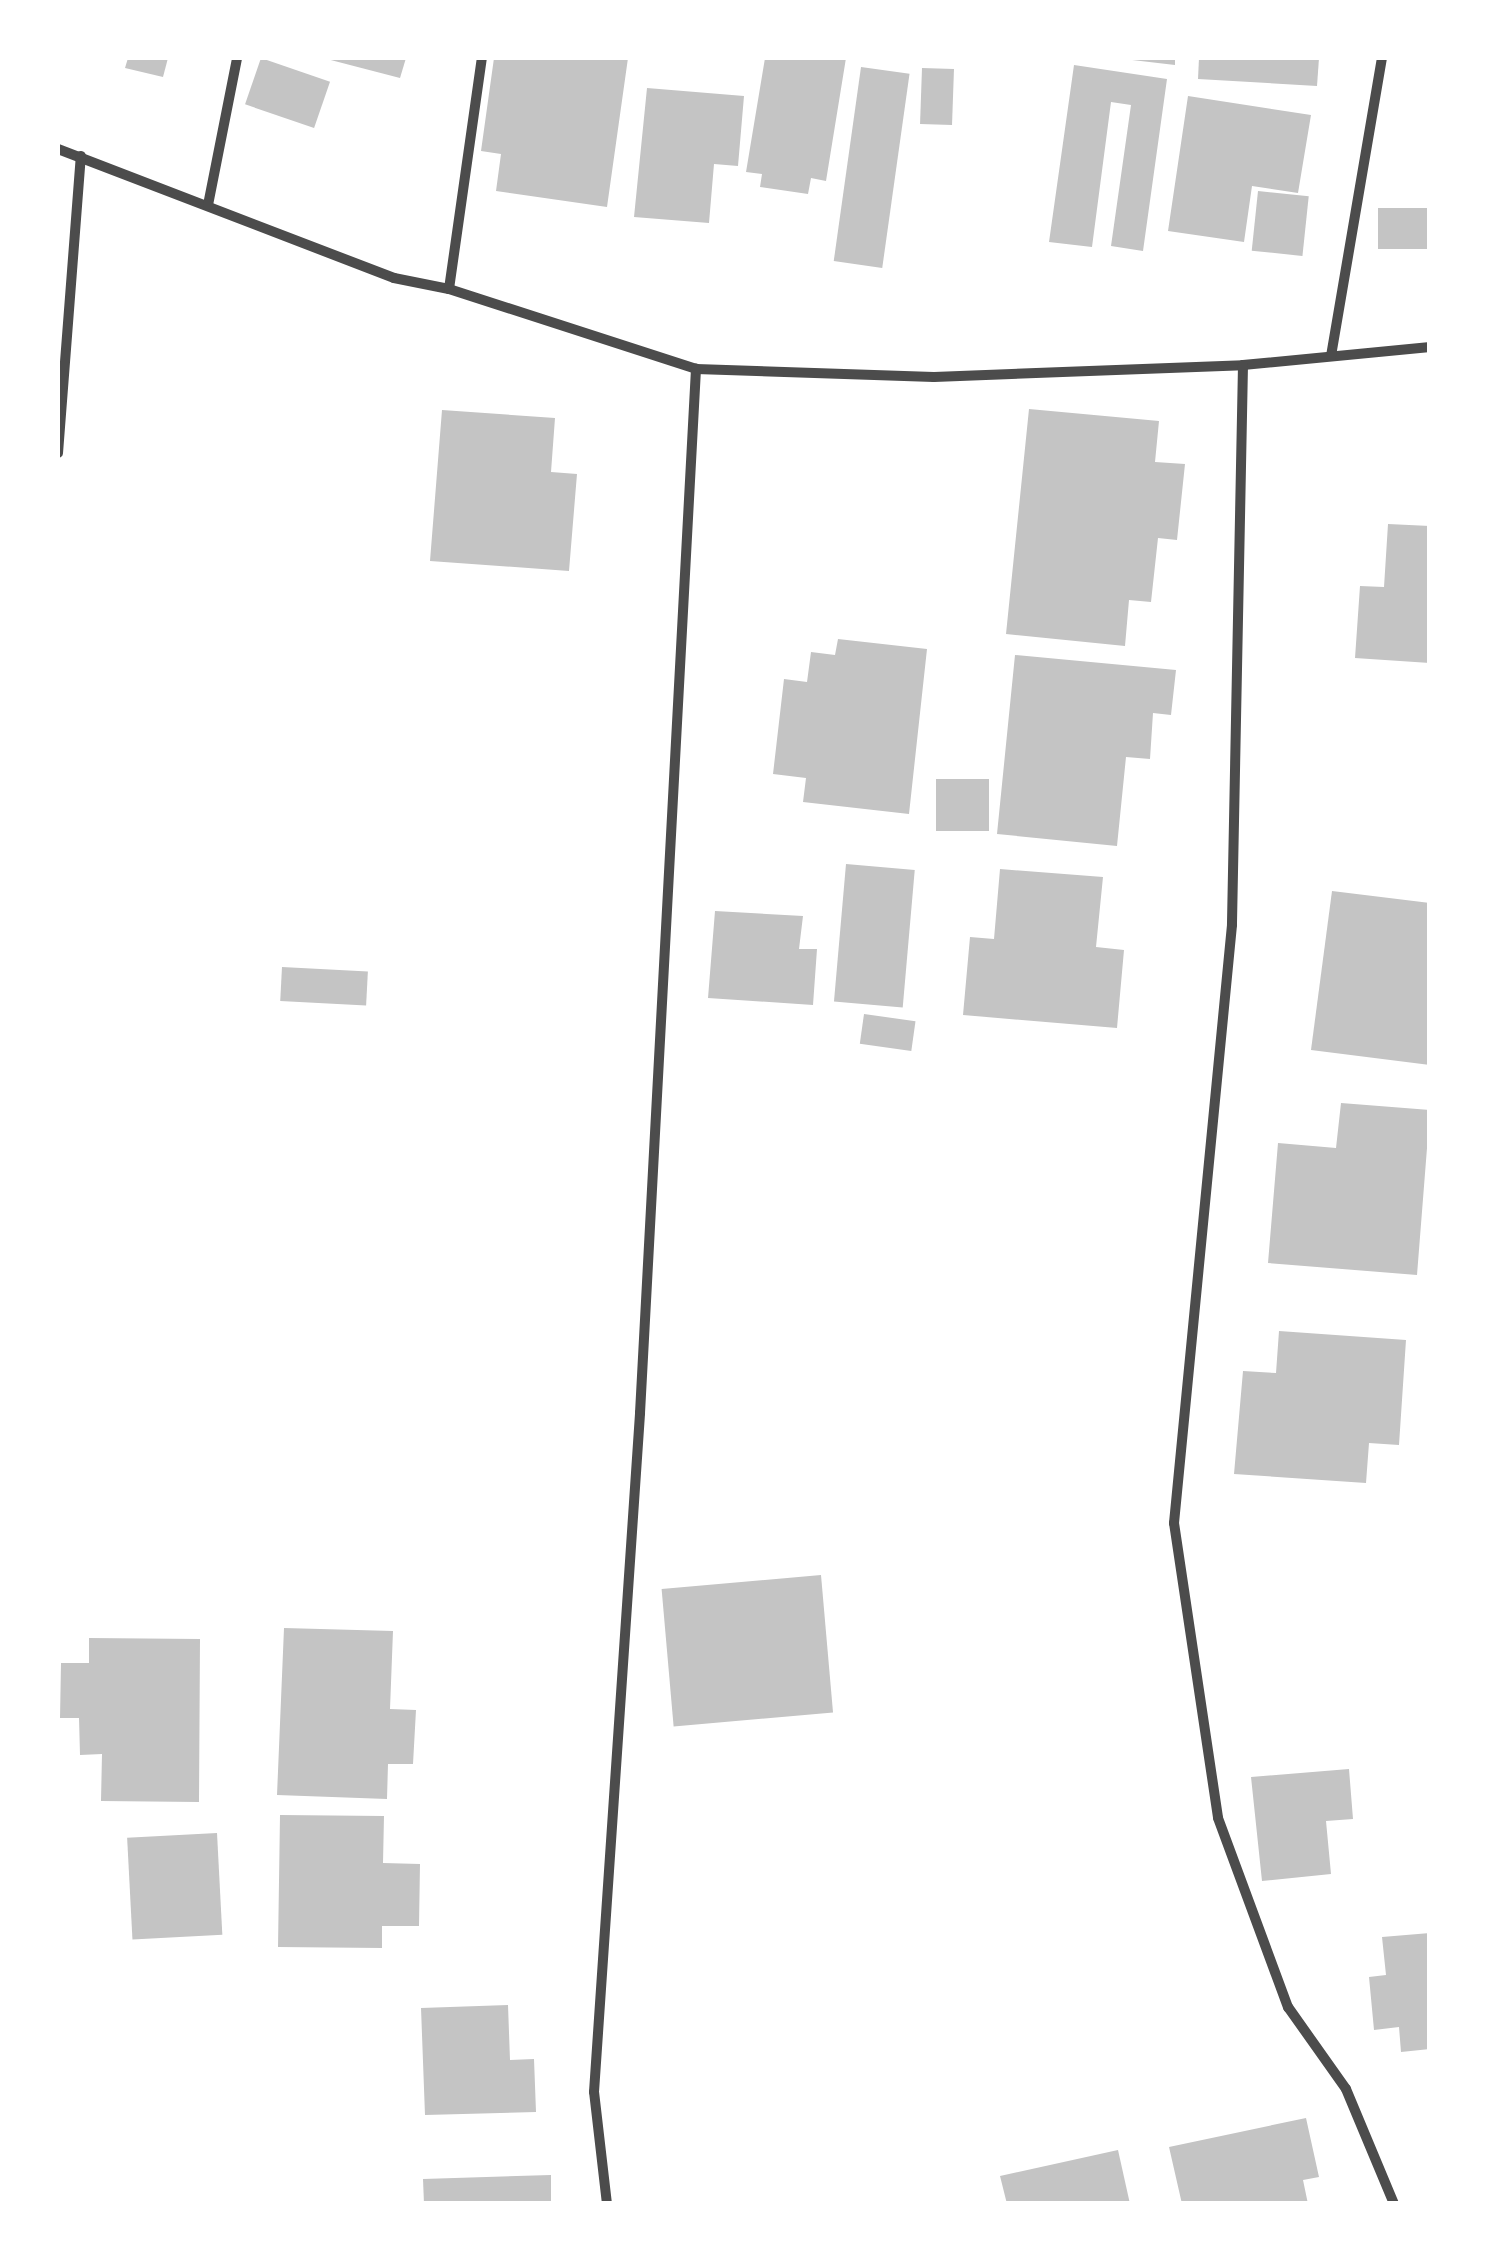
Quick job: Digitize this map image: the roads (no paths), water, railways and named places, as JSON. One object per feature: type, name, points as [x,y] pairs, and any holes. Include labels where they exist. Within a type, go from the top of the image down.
[{"type":"street","points":[[208,205],[238,58]]},
{"type":"street","points":[[449,289],[482,58]]},
{"type":"street","points":[[1332,356],[1382,58]]},
{"type":"street","points":[[58,149],[394,278],[449,289],[696,369],[934,376],[1243,365],[1430,347]]},
{"type":"street","points":[[58,453],[81,156]]},
{"type":"street","points":[[1243,365],[1232,925],[1174,1523],[1218,1818],[1288,2007],[1346,2089],[1394,2204]]},
{"type":"street","points":[[607,2204],[594,2092],[640,1413],[696,369]]}]
